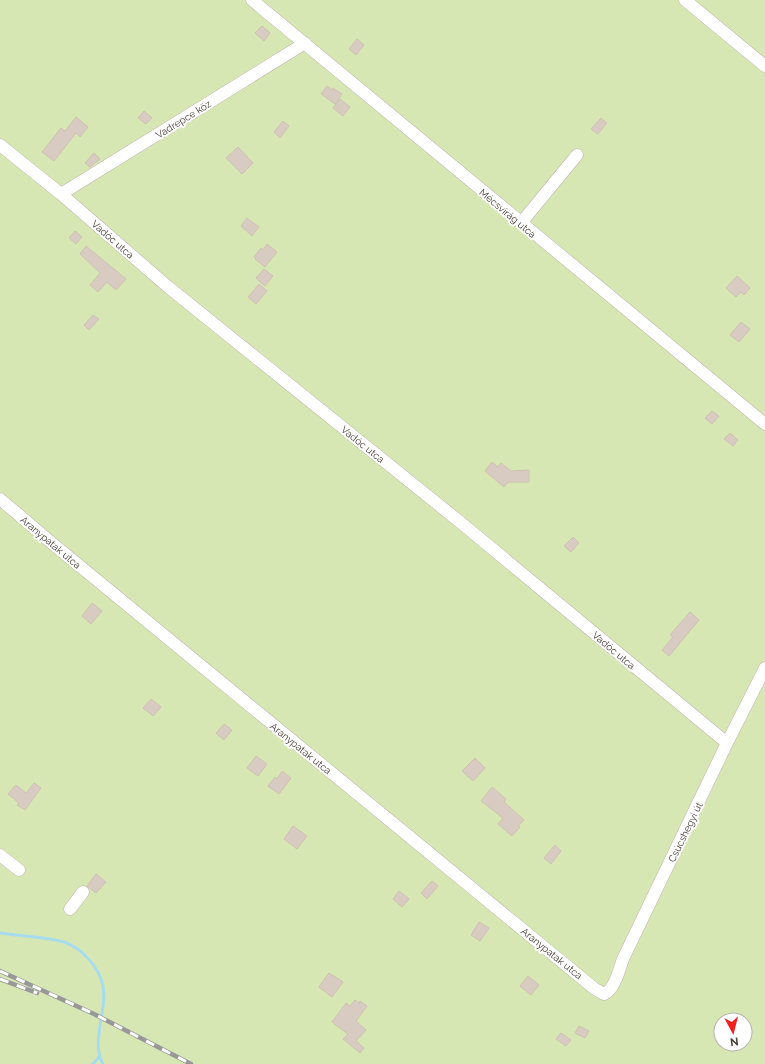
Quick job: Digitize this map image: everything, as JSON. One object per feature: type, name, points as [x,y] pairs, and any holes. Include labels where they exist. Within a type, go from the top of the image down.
[{"type":"street","name":"Mécsvirág utca","points":[[252,0],[765,424]]},
{"type":"street","points":[[685,0],[765,66]]},
{"type":"street","name":"Vadrepce köz","points":[[61,194],[305,43]]},
{"type":"street","name":"Vadóc utca","points":[[0,145],[61,194],[167,286],[460,522],[727,743]]},
{"type":"street","points":[[520,223],[577,155]]},
{"type":"street","name":"Aranypatak utca","points":[[0,499],[589,984],[604,994]]},
{"type":"street","name":"Csúcshegyi út","points":[[604,994],[613,986],[623,959],[727,743],[765,668]]},
{"type":"street","points":[[0,855],[19,870]]},
{"type":"street","points":[[70,909],[83,892]]},
{"type":"green space","points":[[0,0],[765,0],[765,1064],[0,1064]]},
{"type":"building","points":[[262,26],[270,33],[264,41],[255,33]]},
{"type":"building","points":[[357,39],[364,45],[356,55],[349,49]]},
{"type":"building","points":[[327,86],[342,94],[335,104],[321,94]]},
{"type":"building","points":[[340,99],[350,107],[343,116],[333,108]]},
{"type":"building","points":[[144,111],[152,118],[146,124],[138,118]]},
{"type":"building","points":[[76,117],[88,127],[80,137],[76,133],[54,161],[42,152],[61,128],[65,131]]},
{"type":"building","points":[[601,118],[607,123],[598,134],[591,129]]},
{"type":"building","points":[[283,121],[289,126],[280,138],[274,132]]},
{"type":"building","points":[[238,147],[253,163],[242,174],[226,158]]},
{"type":"building","points":[[94,153],[100,159],[90,167],[85,163]]},
{"type":"building","points":[[247,218],[259,227],[252,236],[241,226]]},
{"type":"building","points":[[75,231],[82,237],[76,244],[69,238]]},
{"type":"building","points":[[267,244],[277,252],[265,267],[254,257],[261,248],[263,250]]},
{"type":"building","points":[[86,246],[126,279],[116,290],[107,282],[98,292],[90,285],[100,273],[80,254]]},
{"type":"building","points":[[264,269],[273,276],[265,286],[256,278]]},
{"type":"building","points":[[737,276],[750,288],[744,295],[741,292],[736,297],[726,288]]},
{"type":"building","points":[[259,284],[267,291],[256,304],[248,297]]},
{"type":"building","points":[[93,315],[99,319],[89,330],[84,325]]},
{"type":"building","points":[[741,322],[750,329],[739,342],[730,335]]},
{"type":"building","points":[[712,411],[719,416],[712,424],[705,418]]},
{"type":"building","points":[[730,433],[738,440],[733,446],[724,439]]},
{"type":"building","points":[[492,462],[498,467],[501,463],[511,471],[529,470],[529,482],[508,482],[504,487],[485,471]]},
{"type":"building","points":[[573,537],[579,543],[571,552],[564,546]]},
{"type":"building","points":[[92,603],[102,611],[91,624],[82,616]]},
{"type":"building","points":[[690,612],[699,620],[669,656],[662,650],[673,637],[670,635]]},
{"type":"building","points":[[151,699],[161,707],[153,716],[143,708]]},
{"type":"building","points":[[224,724],[232,730],[224,740],[216,733]]},
{"type":"building","points":[[256,756],[267,764],[258,776],[247,768]]},
{"type":"building","points":[[475,758],[485,768],[473,781],[462,771]]},
{"type":"building","points":[[282,771],[291,778],[279,794],[268,786],[275,777],[277,779]]},
{"type":"building","points":[[34,783],[41,788],[25,810],[17,805],[19,803],[8,794],[16,785],[26,793]]},
{"type":"building","points":[[492,787],[506,799],[504,802],[524,820],[512,836],[498,824],[503,818],[481,801]]},
{"type":"building","points":[[293,826],[307,836],[297,849],[284,839]]},
{"type":"building","points":[[555,845],[561,851],[551,864],[544,858]]},
{"type":"building","points":[[96,874],[106,882],[96,893],[87,886]]},
{"type":"building","points":[[432,881],[438,886],[427,899],[421,893]]},
{"type":"building","points":[[399,891],[409,899],[402,907],[393,899]]},
{"type":"building","points":[[479,922],[489,928],[480,941],[471,935]]},
{"type":"building","points":[[329,973],[343,982],[332,997],[319,987]]},
{"type":"building","points":[[528,976],[539,985],[531,995],[520,986]]},
{"type":"building","points":[[355,1000],[359,1003],[360,1001],[367,1006],[356,1021],[366,1030],[356,1041],[364,1048],[360,1053],[343,1039],[348,1034],[332,1022],[346,1003],[350,1006]]},
{"type":"building","points":[[579,1026],[589,1031],[585,1038],[575,1033]]},
{"type":"building","points":[[561,1033],[571,1040],[566,1046],[556,1039]]},
{"type":"waterway","points":[[0,933],[64,942],[77,949],[94,965],[101,979],[104,990],[104,1003],[98,1042],[99,1053],[103,1064]]},
{"type":"waterway","points":[[93,1064],[99,1057]]},
{"type":"railway","points":[[0,971],[94,1014],[191,1064]]},
{"type":"railway","points":[[0,979],[37,993]]}]
